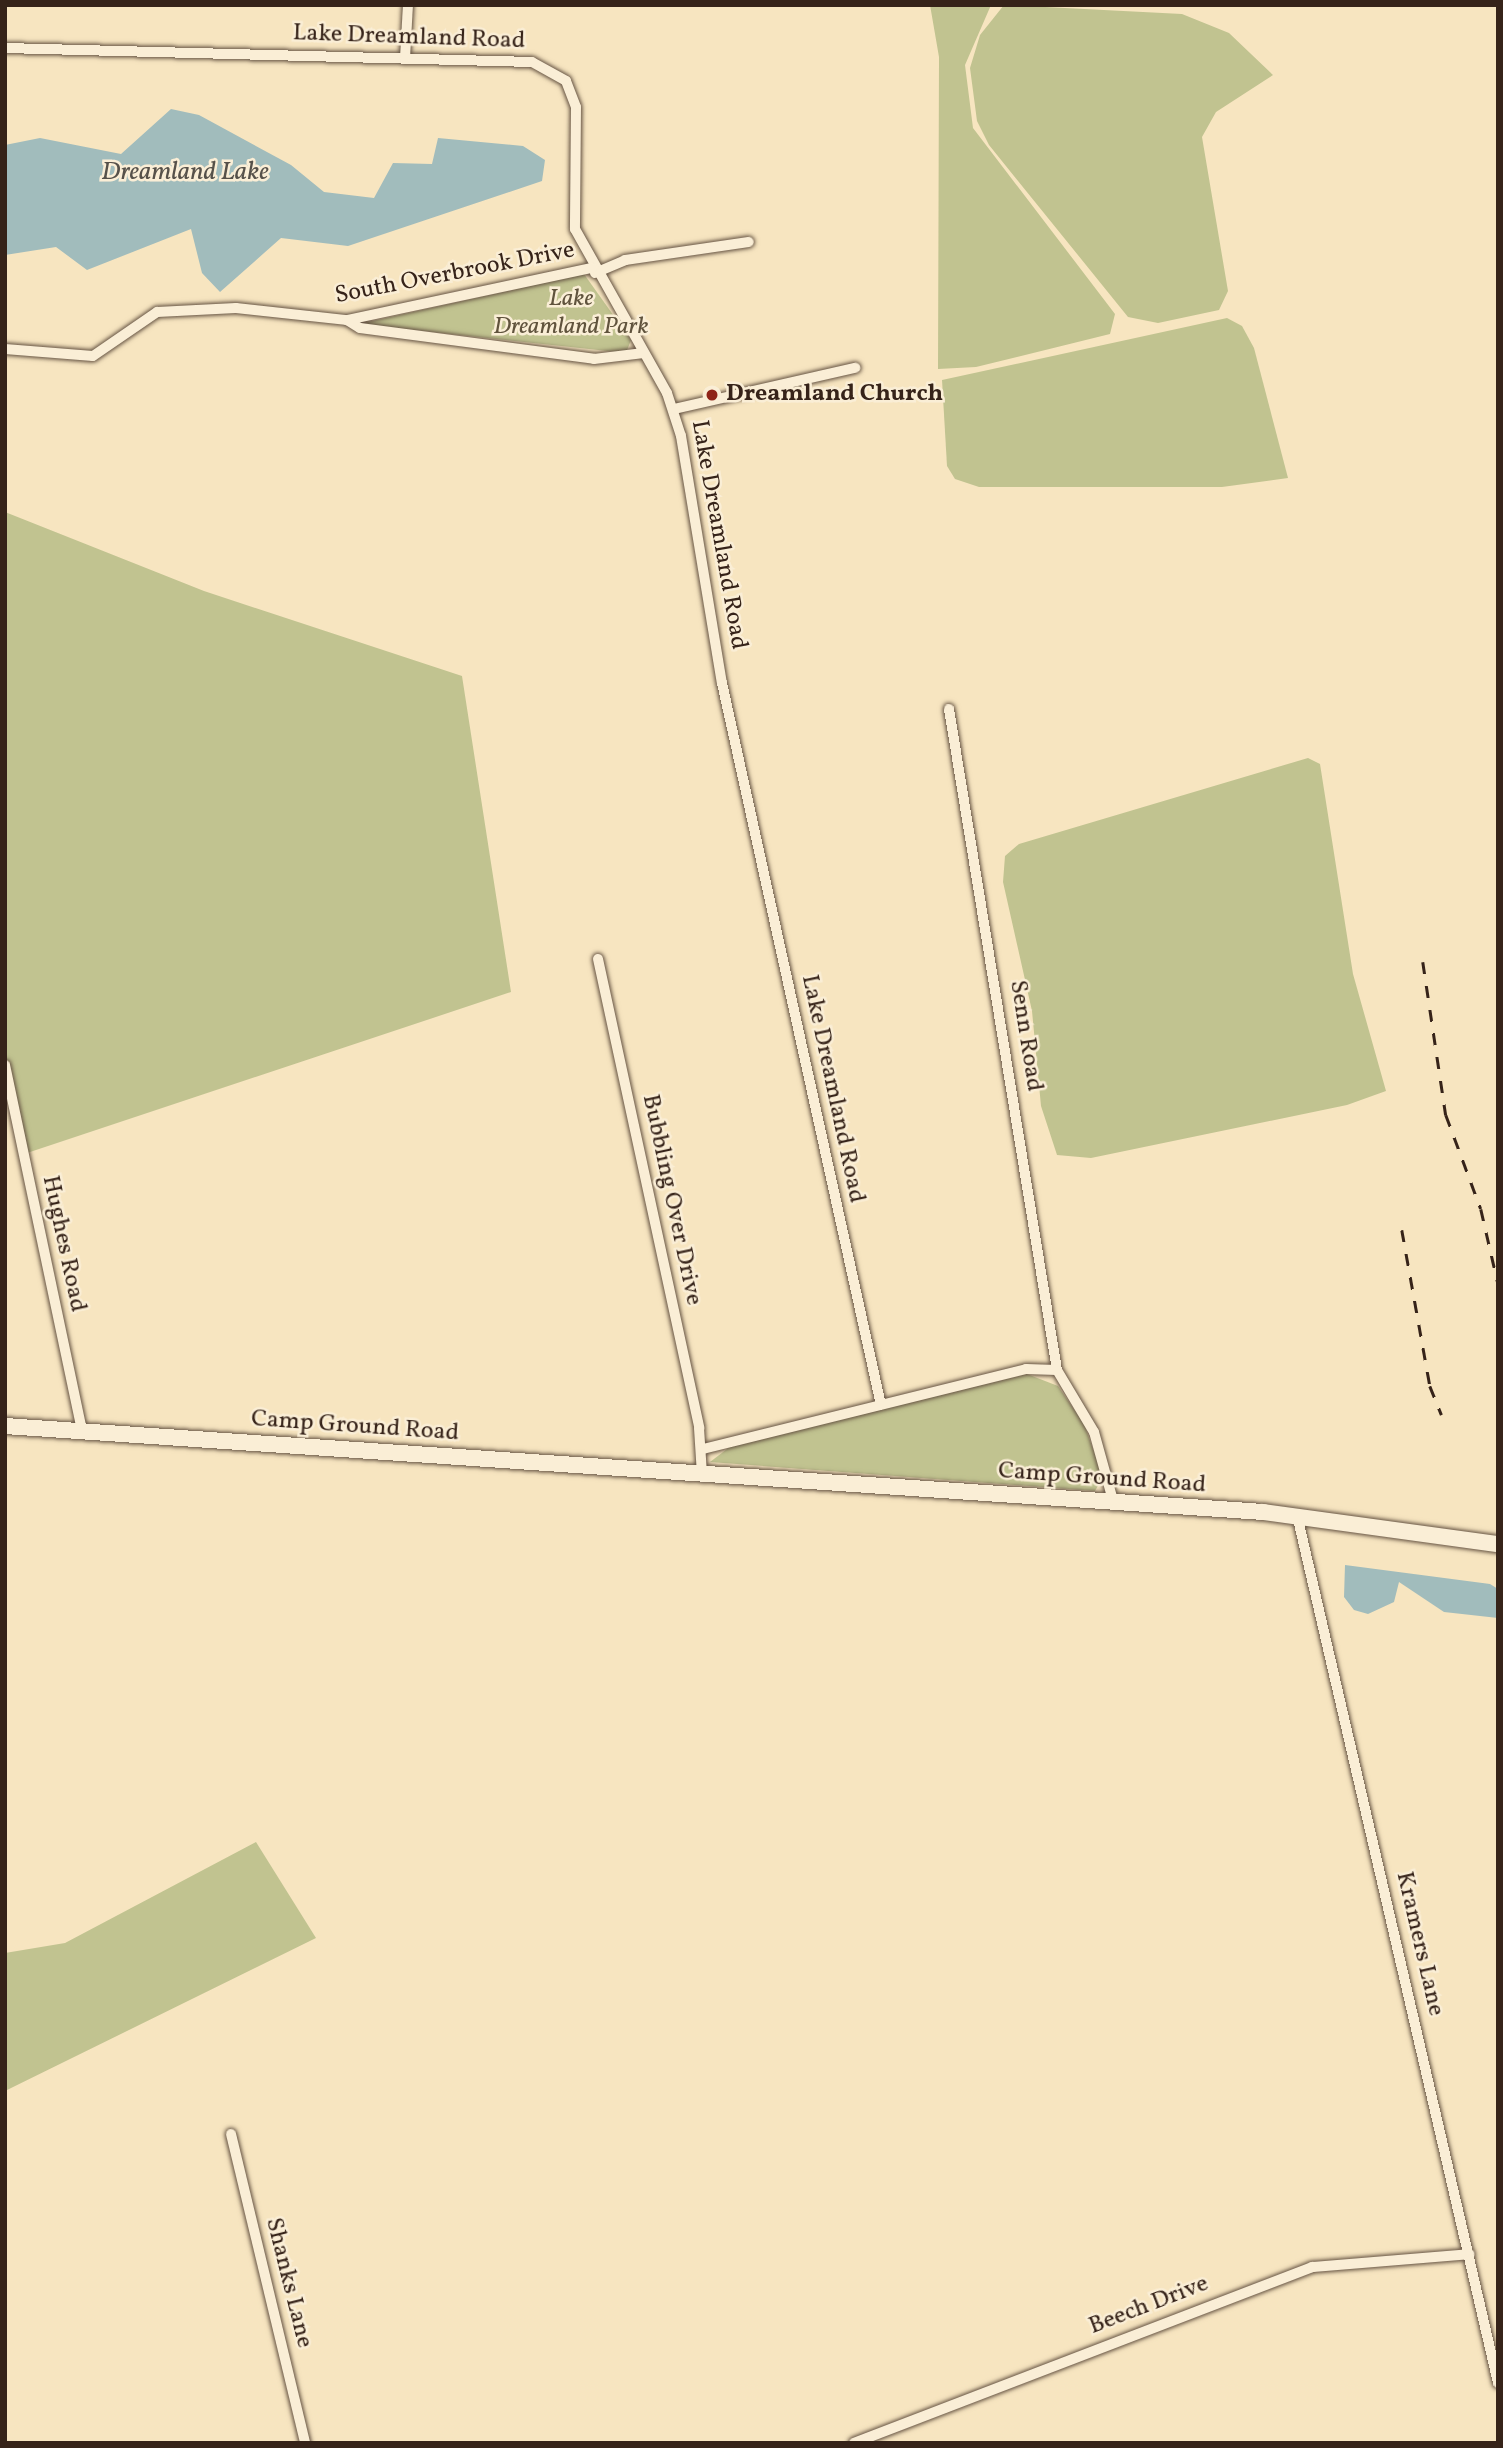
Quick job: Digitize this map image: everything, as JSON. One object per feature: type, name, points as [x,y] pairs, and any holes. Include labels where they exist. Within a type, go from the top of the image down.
[{"type":"street","points":[[405,58],[408,5]]},
{"type":"street","name":"Lake Dreamland Road","points":[[5,48],[532,62],[566,81],[576,107],[572,212],[594,271],[645,353],[674,409],[722,683],[881,1405]]},
{"type":"street","name":"South Overbrook Drive","points":[[5,349],[99,355],[148,316],[192,308],[347,320],[594,271],[625,260],[749,242]]},
{"type":"street","points":[[347,320],[360,328],[583,358],[617,361],[645,353]]},
{"type":"street","points":[[674,409],[855,368]]},
{"type":"street","name":"Senn Road","points":[[949,709],[1057,1370]]},
{"type":"street","name":"Bubbling Over Drive","points":[[597,959],[703,1449]]},
{"type":"street","name":"Hughes Road","points":[[5,1065],[82,1431]]},
{"type":"street","points":[[702,1474],[703,1449],[1026,1369],[1057,1370],[1094,1432],[1114,1504]]},
{"type":"street","name":"Camp Ground Road","points":[[5,1426],[1297,1515],[1498,1544]]},
{"type":"street","name":"Kramers Lane","points":[[1297,1515],[1498,2383]]},
{"type":"street","name":"Shanks Lane","points":[[231,2134],[305,2443]]},
{"type":"street","name":"Beech Drive","points":[[854,2443],[1312,2267],[1469,2254]]},
{"type":"green space","points":[[930,5],[991,5],[965,65],[973,128],[1115,314],[1110,334],[976,367],[938,369],[939,57]]},
{"type":"green space","points":[[1004,5],[1182,14],[1229,33],[1273,75],[1216,112],[1202,137],[1228,291],[1219,310],[1158,323],[1128,317],[989,145],[977,121],[970,68],[980,35]]},
{"type":"green space","name":"Lake Dreamland Park","points":[[584,274],[631,340],[626,353],[359,324]]},
{"type":"green space","points":[[1227,318],[1242,326],[1254,348],[1288,478],[1222,487],[979,487],[955,479],[947,466],[942,380]]},
{"type":"green space","points":[[5,512],[204,591],[462,676],[511,992],[27,1153],[5,1053]]},
{"type":"green space","points":[[1308,758],[1320,764],[1353,974],[1386,1091],[1347,1105],[1091,1158],[1057,1155],[1041,1106],[1032,1011],[1003,882],[1005,856],[1019,844]]},
{"type":"green space","points":[[1027,1374],[1058,1386],[1084,1424],[1103,1477],[1095,1491],[710,1462],[731,1446]]},
{"type":"green space","points":[[256,1842],[316,1938],[5,2091],[5,1953],[65,1943]]},
{"type":"water","name":"Dreamland Lake","points":[[171,109],[199,115],[291,165],[324,192],[374,198],[393,163],[432,164],[438,138],[523,146],[545,160],[542,181],[348,246],[281,238],[220,292],[202,273],[191,229],[87,270],[56,247],[5,255],[5,145],[40,138],[121,154]]},
{"type":"water","points":[[1345,1565],[1490,1584],[1498,1589],[1498,1618],[1444,1612],[1399,1582],[1394,1602],[1368,1614],[1354,1610],[1344,1597]]},
{"type":"railway","points":[[1423,962],[1446,1115],[1481,1209],[1498,1283]]},
{"type":"railway","points":[[1402,1230],[1430,1386],[1442,1415]]},
{"type":"place","name":"Dreamland Church","points":[[712,395]]}]
